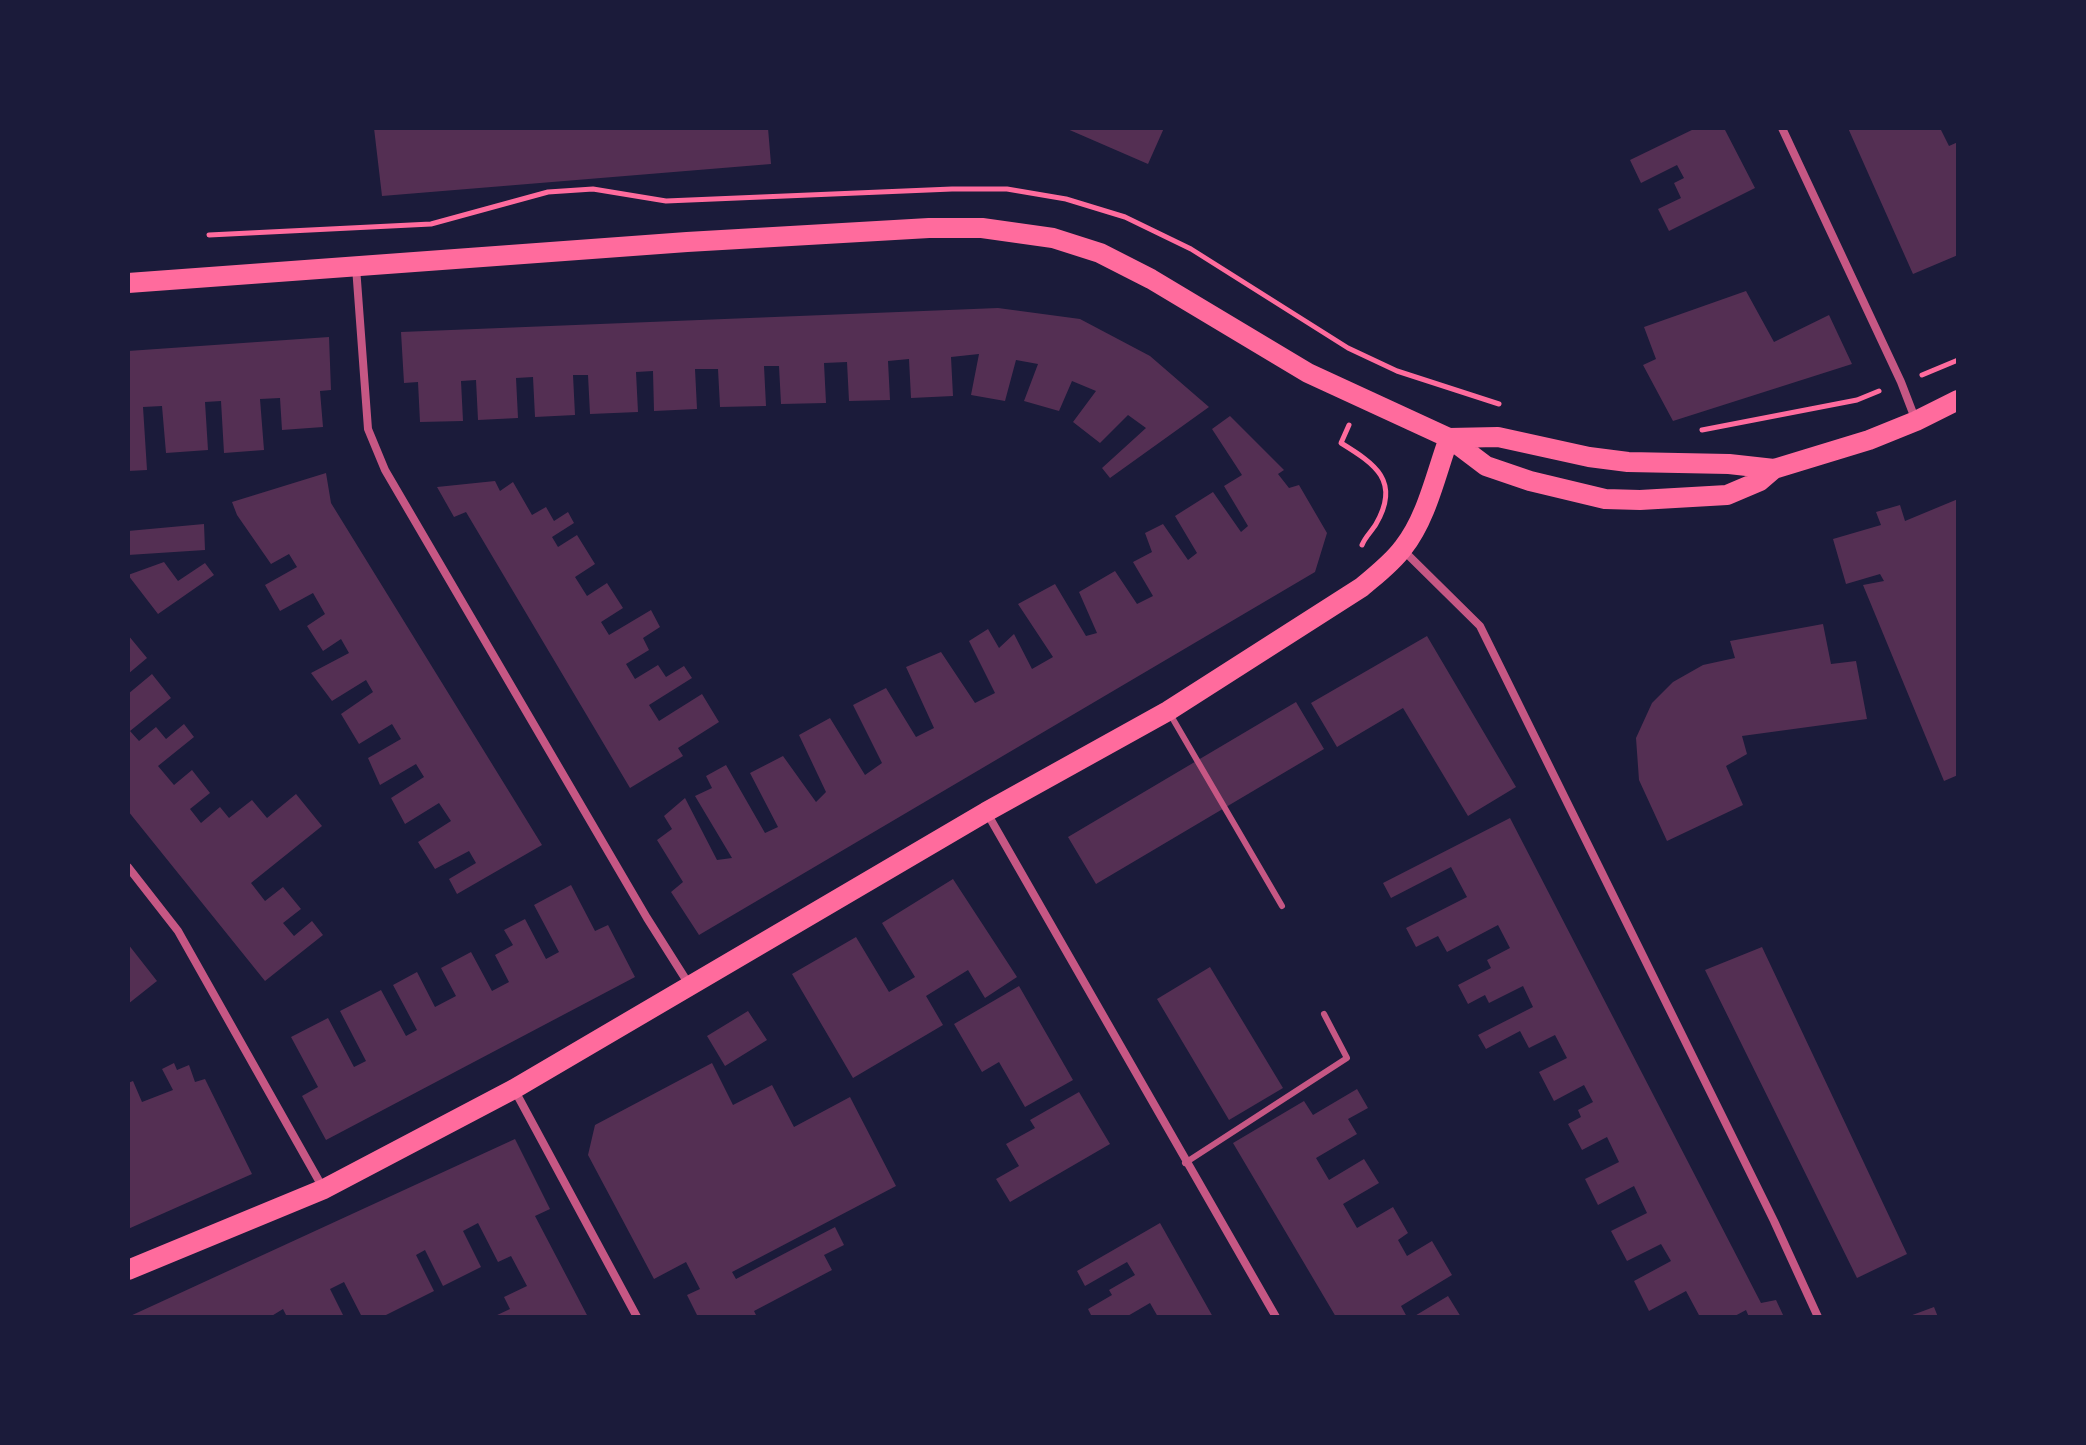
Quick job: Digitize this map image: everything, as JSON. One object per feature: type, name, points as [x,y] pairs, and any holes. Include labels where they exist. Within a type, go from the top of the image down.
[{"type":"main road","points":[[128,283],[687,242],[929,228],[982,228],[1034,234],[1116,261],[1308,373],[1449,438],[1486,466],[1547,485],[1605,499],[1727,495],[1760,481],[1774,469]]},
{"type":"main road","points":[[1449,438],[1498,437],[1589,457],[1628,462],[1729,464],[1774,469],[1869,440],[1958,400]]},
{"type":"main road","points":[[128,1270],[324,1189],[514,1089],[986,812],[1168,711],[1362,587],[1403,549],[1416,528],[1449,438]]},
{"type":"street","points":[[1782,128],[1901,382],[1916,421]]},
{"type":"street","points":[[356,267],[368,429],[375,450],[647,918],[691,987]]},
{"type":"street","points":[[1403,549],[1480,626],[1768,1207],[1818,1317]]},
{"type":"street","points":[[986,812],[1276,1317]]},
{"type":"street","points":[[128,867],[178,931],[324,1189]]},
{"type":"street","points":[[514,1089],[637,1317]]},
{"type":"lane","points":[[1168,711],[1282,906]]},
{"type":"lane","points":[[1185,1163],[1347,1058],[1324,1014]]},
{"type":"path","points":[[1341,443],[1366,458],[1387,485],[1385,503],[1377,523],[1362,543]]},
{"type":"building","points":[[374,128],[768,128],[771,164],[382,196]]},
{"type":"building","points":[[1065,128],[1164,128],[1148,164]]},
{"type":"building","points":[[1696,128],[1724,128],[1755,188],[1669,231],[1658,209],[1681,198],[1674,183],[1684,178],[1677,165],[1641,183],[1630,160]]},
{"type":"building","points":[[1848,128],[1940,128],[1949,146],[1958,142],[1958,255],[1913,274]]},
{"type":"building","points":[[1746,291],[1774,342],[1829,315],[1852,364],[1673,421],[1643,365],[1656,359],[1644,327]]},
{"type":"building","points":[[998,308],[1080,319],[1150,356],[1209,407],[1110,478],[1102,468],[1146,428],[1128,415],[1100,443],[1073,422],[1096,391],[1072,381],[1059,411],[1024,401],[1038,364],[1016,360],[1005,401],[971,395],[979,354],[951,357],[953,396],[911,398],[909,359],[888,361],[890,400],[849,401],[847,362],[824,363],[826,403],[781,404],[779,366],[764,366],[766,406],[720,407],[718,369],[695,369],[697,409],[654,411],[653,371],[636,372],[638,412],[590,414],[588,375],[573,375],[575,415],[535,417],[533,377],[516,378],[518,418],[478,420],[476,380],[461,381],[463,421],[420,422],[418,382],[404,383],[401,332]]},
{"type":"building","points":[[329,337],[331,390],[320,391],[323,427],[282,430],[280,398],[260,399],[264,450],[224,453],[221,401],[205,402],[208,450],[166,453],[162,406],[143,407],[147,470],[128,471],[128,351]]},
{"type":"building","points":[[1230,416],[1284,470],[1278,474],[1289,488],[1299,485],[1327,533],[1315,572],[699,935],[671,892],[683,882],[657,840],[672,829],[664,816],[685,798],[717,860],[732,858],[695,796],[712,788],[706,776],[726,765],[765,833],[778,827],[750,773],[783,756],[816,802],[826,792],[799,735],[830,718],[865,775],[882,763],[853,705],[886,688],[916,737],[934,728],[906,667],[941,652],[975,703],[995,693],[969,641],[988,629],[999,648],[1014,634],[1032,669],[1053,657],[1018,604],[1055,584],[1086,636],[1097,633],[1079,592],[1115,571],[1137,604],[1153,596],[1133,562],[1152,552],[1145,533],[1163,524],[1188,560],[1197,553],[1175,516],[1213,492],[1241,532],[1248,526],[1224,486],[1242,475],[1212,429]]},
{"type":"building","points":[[326,473],[331,503],[542,845],[457,894],[449,879],[476,863],[469,851],[435,869],[418,842],[451,821],[439,803],[405,824],[391,798],[424,777],[416,764],[380,785],[368,758],[401,739],[392,724],[359,744],[341,714],[373,692],[366,680],[332,701],[311,673],[349,653],[341,639],[323,651],[307,626],[325,614],[313,593],[280,611],[265,585],[297,567],[289,554],[271,564],[237,515],[232,502]]},
{"type":"building","points":[[495,481],[500,491],[513,482],[532,515],[546,507],[554,521],[568,512],[574,523],[552,537],[558,547],[577,535],[595,564],[575,577],[587,596],[607,583],[623,608],[601,622],[609,635],[651,610],[660,627],[643,638],[649,650],[626,664],[635,679],[658,665],[666,677],[684,666],[692,678],[649,705],[659,721],[702,694],[719,722],[678,748],[683,756],[630,788],[466,512],[454,517],[437,487]]},
{"type":"building","points":[[1958,499],[1958,775],[1944,781],[1863,585],[1884,581],[1880,574],[1846,584],[1833,539],[1881,525],[1876,512],[1900,505],[1905,521]]},
{"type":"building","points":[[204,524],[205,550],[128,555],[128,531]]},
{"type":"building","points":[[164,562],[178,581],[205,563],[214,575],[158,614],[128,575]]},
{"type":"building","points":[[1823,624],[1831,664],[1856,661],[1867,719],[1742,736],[1747,754],[1726,766],[1743,805],[1667,841],[1639,780],[1636,738],[1652,703],[1673,682],[1703,665],[1735,658],[1730,641]]},
{"type":"building","points":[[128,635],[147,658],[128,674]]},
{"type":"building","points":[[1427,636],[1516,787],[1468,816],[1403,708],[1337,747],[1311,703]]},
{"type":"building","points":[[152,674],[171,698],[130,731],[139,741],[156,727],[166,739],[184,724],[194,737],[158,766],[174,785],[192,770],[210,793],[190,809],[201,823],[220,807],[229,818],[252,800],[267,818],[296,794],[322,826],[251,883],[265,901],[283,887],[301,909],[283,923],[294,936],[312,921],[323,935],[265,981],[128,811],[128,694]]},
{"type":"building","points":[[1296,702],[1324,749],[1096,884],[1068,837]]},
{"type":"building","points":[[1510,818],[1761,1303],[1776,1300],[1784,1317],[1749,1317],[1746,1310],[1733,1317],[1700,1317],[1686,1291],[1649,1311],[1634,1281],[1671,1261],[1661,1244],[1627,1261],[1611,1231],[1647,1213],[1634,1186],[1598,1205],[1585,1179],[1619,1162],[1607,1137],[1582,1150],[1568,1124],[1581,1117],[1578,1110],[1593,1102],[1584,1085],[1554,1101],[1539,1072],[1567,1058],[1555,1035],[1529,1048],[1520,1031],[1486,1049],[1478,1035],[1533,1007],[1523,986],[1489,1003],[1485,995],[1468,1004],[1458,985],[1491,968],[1487,960],[1510,948],[1498,925],[1447,952],[1438,936],[1416,947],[1406,928],[1467,897],[1451,867],[1391,898],[1383,883]]},
{"type":"building","points":[[953,879],[1017,977],[985,998],[968,970],[926,996],[943,1025],[853,1078],[792,974],[856,937],[889,992],[915,977],[882,923]]},
{"type":"building","points":[[571,885],[595,931],[608,925],[635,977],[326,1140],[302,1096],[318,1087],[291,1037],[328,1018],[354,1067],[366,1061],[340,1011],[381,990],[406,1036],[417,1030],[393,985],[417,972],[435,1007],[456,996],[441,968],[471,952],[492,991],[509,982],[495,955],[513,945],[504,930],[525,919],[546,959],[559,952],[534,905]]},
{"type":"building","points":[[128,944],[157,981],[128,1004]]},
{"type":"building","points":[[1762,947],[1907,1254],[1857,1278],[1705,970]]},
{"type":"building","points":[[1210,967],[1283,1088],[1229,1120],[1157,999]]},
{"type":"building","points":[[1019,986],[1073,1080],[1025,1107],[999,1062],[982,1072],[954,1024]]},
{"type":"building","points":[[748,1011],[767,1040],[725,1066],[707,1036]]},
{"type":"building","points":[[174,1063],[177,1070],[189,1065],[195,1082],[205,1079],[252,1174],[128,1229],[128,1083],[133,1081],[142,1102],[173,1090],[162,1069]]},
{"type":"building","points":[[712,1063],[733,1105],[772,1085],[794,1127],[850,1097],[896,1186],[732,1272],[736,1279],[835,1227],[844,1245],[824,1255],[832,1270],[754,1311],[757,1317],[698,1317],[687,1295],[700,1289],[686,1262],[654,1279],[588,1155],[595,1125]]},
{"type":"building","points":[[1357,1089],[1368,1108],[1348,1119],[1357,1134],[1316,1158],[1329,1180],[1364,1159],[1379,1183],[1343,1204],[1357,1228],[1393,1207],[1408,1233],[1398,1240],[1407,1256],[1432,1241],[1452,1275],[1401,1306],[1407,1317],[1336,1317],[1233,1143],[1304,1101],[1313,1115]]},
{"type":"building","points":[[1079,1092],[1110,1144],[1010,1202],[996,1179],[1019,1166],[1006,1144],[1035,1128],[1030,1120]]},
{"type":"building","points":[[515,1139],[550,1209],[535,1216],[588,1317],[493,1317],[510,1309],[504,1297],[527,1286],[511,1256],[498,1262],[478,1223],[463,1231],[481,1267],[443,1286],[425,1250],[416,1255],[434,1291],[382,1317],[362,1317],[344,1282],[330,1289],[344,1317],[287,1317],[283,1309],[270,1317],[128,1317]]},
{"type":"building","points":[[1160,1223],[1213,1317],[1158,1317],[1150,1303],[1126,1317],[1092,1317],[1088,1309],[1112,1295],[1109,1290],[1135,1275],[1127,1262],[1085,1286],[1077,1271]]},
{"type":"building","points":[[1448,1296],[1461,1317],[1413,1317]]},
{"type":"building","points":[[1934,1307],[1938,1317],[1907,1317]]}]
